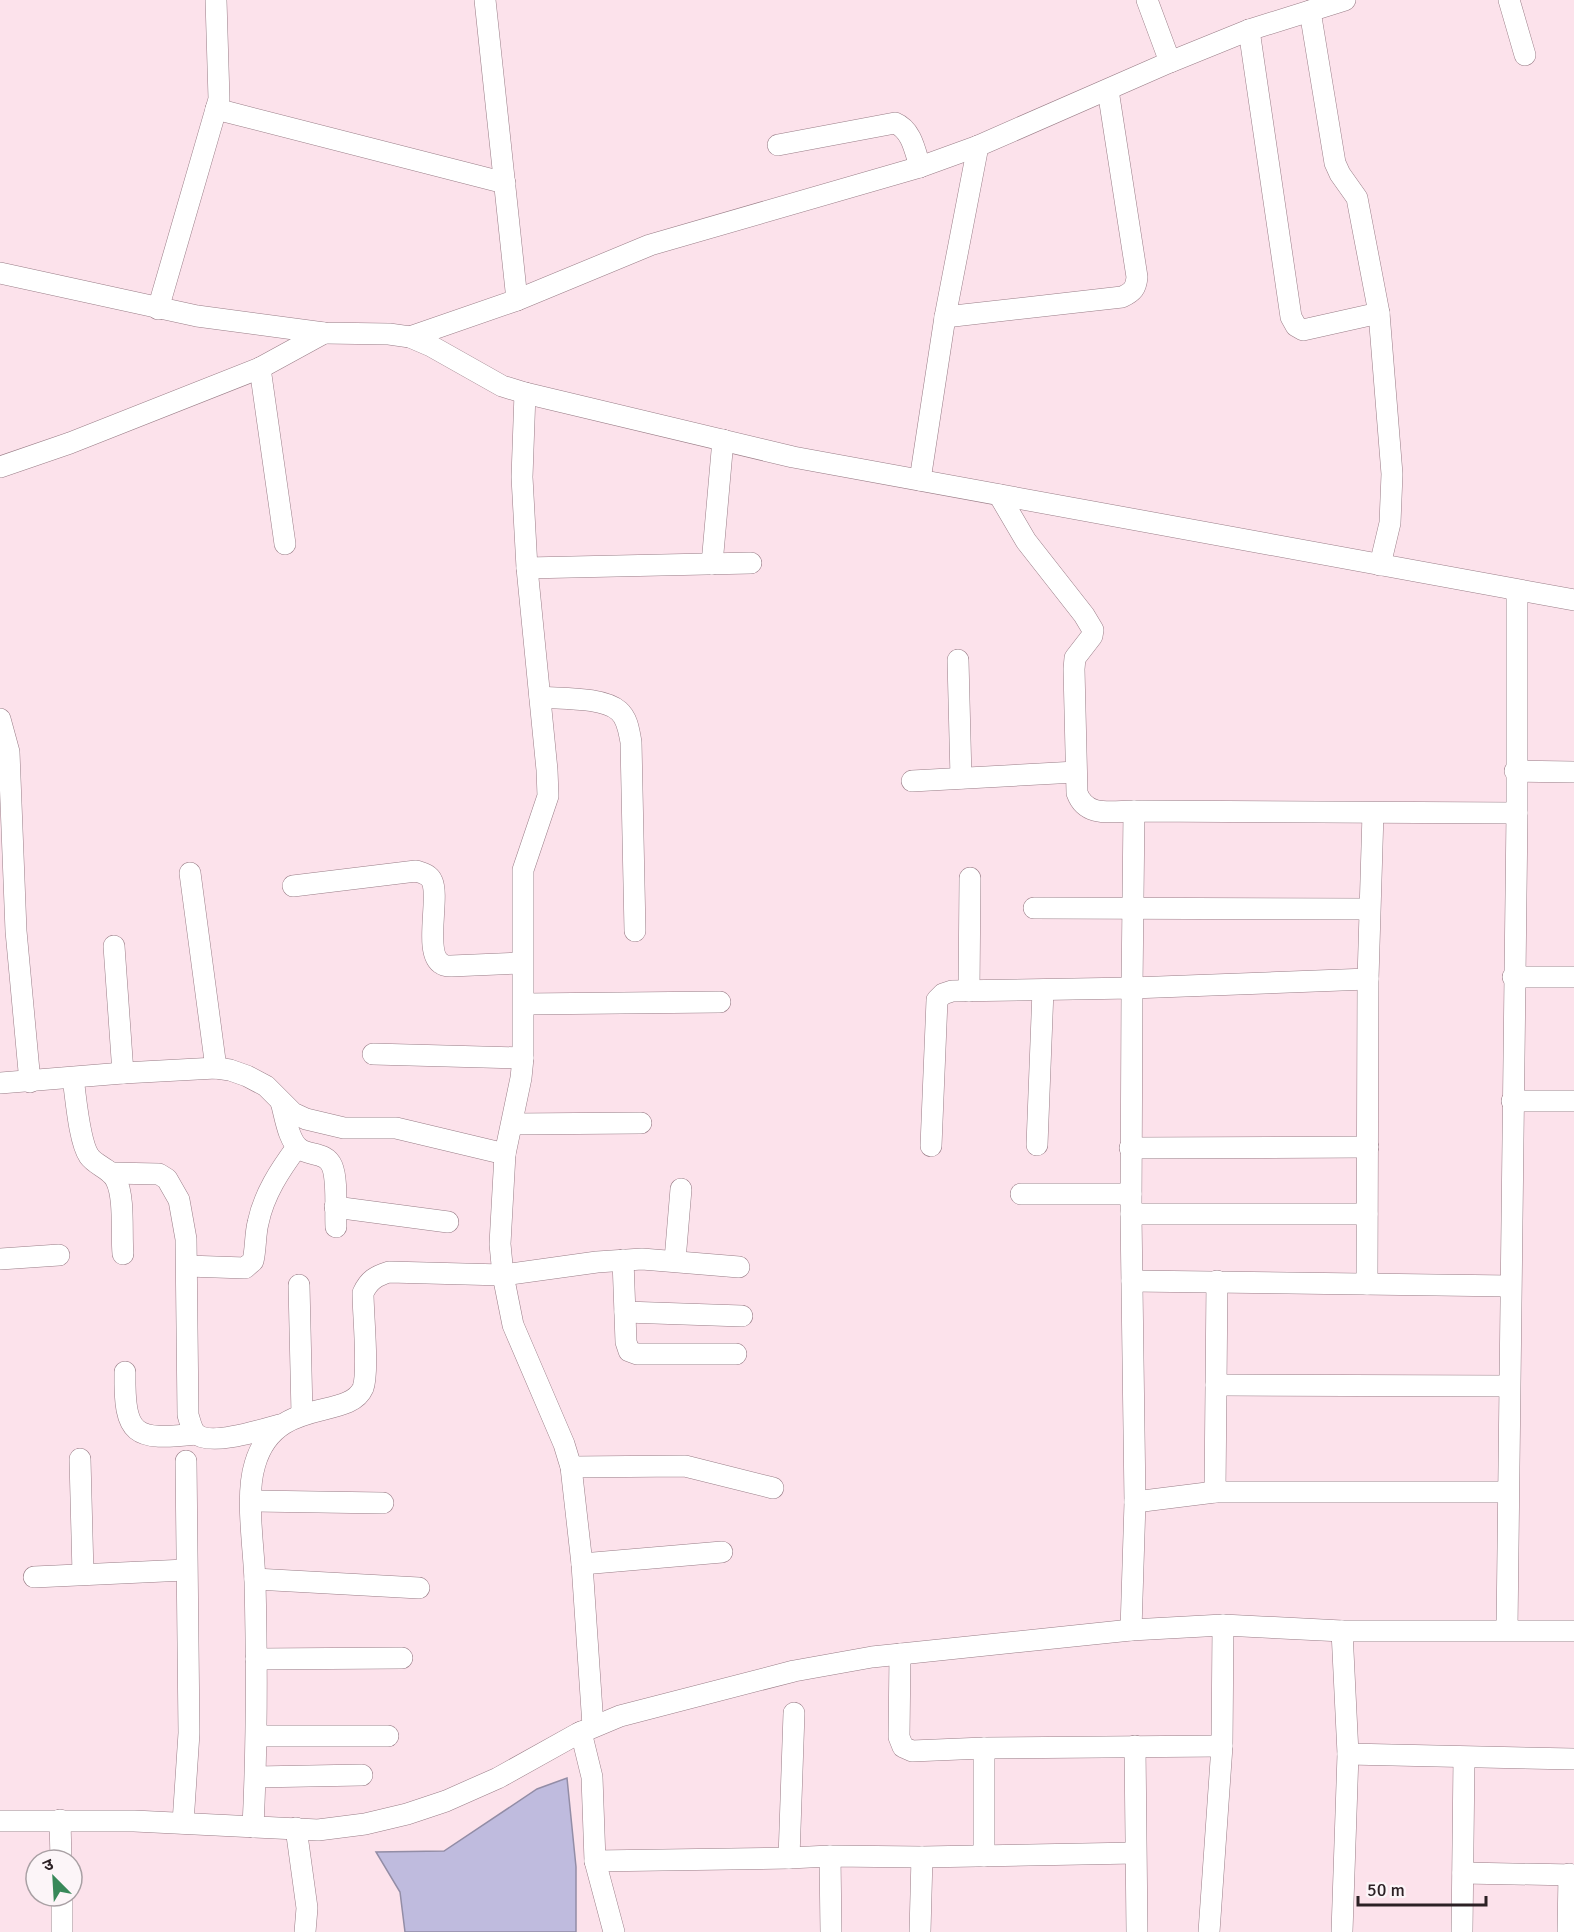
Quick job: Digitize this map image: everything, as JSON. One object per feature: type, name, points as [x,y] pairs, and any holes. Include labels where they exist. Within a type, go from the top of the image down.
[{"type":"street","points":[[158,309],[216,109],[219,81],[216,0]]},
{"type":"street","points":[[485,0],[517,300]]},
{"type":"street","points":[[1147,0],[1170,62]]},
{"type":"street","points":[[1509,0],[1525,55]]},
{"type":"street","points":[[410,338],[517,300],[650,245],[920,167],[978,146],[1249,30],[1341,1]]},
{"type":"street","points":[[1310,11],[1335,163],[1357,198],[1379,313],[1392,474],[1390,524],[1380,565]]},
{"type":"street","points":[[1249,30],[1291,317],[1296,326],[1303,330],[1379,313]]},
{"type":"street","points":[[945,317],[1122,297],[1131,293],[1136,287],[1137,277],[1108,90]]},
{"type":"street","points":[[216,109],[505,183]]},
{"type":"street","points":[[778,145],[895,123],[909,134],[920,167]]},
{"type":"street","points":[[920,480],[945,317],[978,146]]},
{"type":"street","points":[[0,273],[158,309],[324,333],[389,334],[410,338],[431,346],[502,386],[794,457],[1574,600]]},
{"type":"street","points":[[0,467],[260,368],[324,333]]},
{"type":"street","points":[[260,368],[285,544]]},
{"type":"street","points":[[525,393],[522,477],[527,567],[548,796],[523,870],[523,1058],[505,1154],[500,1244],[503,1275],[513,1325],[564,1444],[571,1467],[582,1564],[587,1729],[592,1777],[595,1861],[614,1932]]},
{"type":"street","points":[[712,564],[723,440]]},
{"type":"street","points":[[999,495],[1026,541],[1084,615],[1093,630],[1092,636],[1075,658],[1077,793],[1086,808],[1097,811],[1517,813]]},
{"type":"street","points":[[527,567],[751,563]]},
{"type":"street","points":[[1507,1630],[1513,977],[1517,813],[1515,771],[1517,590]]},
{"type":"street","points":[[958,660],[961,778]]},
{"type":"street","points":[[540,697],[603,703],[620,711],[627,723],[631,742],[635,931]]},
{"type":"street","points":[[0,719],[9,752],[16,931],[30,1082]]},
{"type":"street","points":[[1515,771],[1574,772]]},
{"type":"street","points":[[912,781],[1076,772]]},
{"type":"street","points":[[1131,1630],[1135,1502],[1130,1148],[1134,811]]},
{"type":"street","points":[[1366,1284],[1368,979],[1372,813]]},
{"type":"street","points":[[293,886],[416,871],[426,874],[432,881],[433,947],[436,958],[441,964],[451,966],[522,963]]},
{"type":"street","points":[[190,873],[216,1068]]},
{"type":"street","points":[[969,990],[970,878]]},
{"type":"street","points":[[1034,908],[1369,909]]},
{"type":"street","points":[[114,946],[123,1073]]},
{"type":"street","points":[[1513,977],[1574,977]]},
{"type":"street","points":[[931,1146],[937,1000],[943,994],[969,990],[1132,988],[1368,979]]},
{"type":"street","points":[[1037,1145],[1043,990]]},
{"type":"street","points":[[524,1004],[720,1002]]},
{"type":"street","points":[[373,1054],[523,1058]]},
{"type":"street","points":[[0,1083],[216,1068],[247,1076],[266,1086],[292,1113],[324,1124],[345,1128],[396,1128],[505,1154]]},
{"type":"street","points":[[73,1078],[84,1147],[89,1158],[111,1173],[120,1192],[123,1254]]},
{"type":"street","points":[[1512,1101],[1574,1101]]},
{"type":"street","points":[[281,1102],[297,1147],[302,1151],[324,1157],[332,1167],[335,1217],[448,1222]]},
{"type":"street","points":[[512,1124],[641,1123]]},
{"type":"street","points":[[187,1266],[245,1268],[250,1265],[253,1261],[258,1220],[279,1172],[297,1147]]},
{"type":"street","points":[[1130,1148],[1368,1147]]},
{"type":"street","points":[[111,1173],[159,1174],[167,1179],[179,1200],[183,1218],[187,1266],[188,1415],[196,1434]]},
{"type":"street","points":[[675,1260],[681,1189]]},
{"type":"street","points":[[1021,1194],[1131,1204],[1367,1214]]},
{"type":"street","points":[[0,1259],[59,1255]]},
{"type":"street","points":[[125,1372],[127,1413],[130,1423],[138,1431],[150,1436],[169,1437],[196,1434],[205,1438],[216,1438],[279,1425],[302,1414],[349,1402],[359,1395],[365,1379],[363,1293],[368,1283],[378,1275],[389,1272],[503,1275],[642,1258],[739,1267]]},
{"type":"street","points":[[623,1260],[626,1342],[629,1351],[638,1354],[736,1354]]},
{"type":"street","points":[[1132,1281],[1510,1286]]},
{"type":"street","points":[[1215,1492],[1217,1281]]},
{"type":"street","points":[[299,1285],[302,1414]]},
{"type":"street","points":[[625,1312],[742,1316]]},
{"type":"street","points":[[1216,1385],[1509,1386]]},
{"type":"street","points":[[253,1827],[257,1736],[252,1482],[262,1444],[279,1425]]},
{"type":"street","points":[[80,1459],[83,1574]]},
{"type":"street","points":[[183,1823],[189,1733],[186,1461]]},
{"type":"street","points":[[571,1467],[685,1466],[773,1488]]},
{"type":"street","points":[[1135,1502],[1215,1492],[1508,1492]]},
{"type":"street","points":[[252,1501],[383,1503]]},
{"type":"street","points":[[582,1564],[722,1552]]},
{"type":"street","points":[[34,1577],[186,1570]]},
{"type":"street","points":[[255,1579],[419,1588]]},
{"type":"street","points":[[0,1821],[183,1823],[318,1830],[365,1824],[446,1801],[498,1778],[587,1729],[631,1713],[794,1671],[872,1657],[1131,1630],[1223,1625],[1342,1631],[1574,1631]]},
{"type":"street","points":[[1209,1932],[1222,1746],[1223,1625]]},
{"type":"street","points":[[1341,1932],[1348,1754],[1342,1631]]},
{"type":"street","points":[[900,1654],[899,1737],[903,1747],[912,1751],[984,1748],[1222,1746]]},
{"type":"street","points":[[256,1659],[402,1658]]},
{"type":"street","points":[[789,1858],[794,1713]]},
{"type":"street","points":[[257,1736],[387,1736]]},
{"type":"street","points":[[1135,1746],[1137,1932]]},
{"type":"street","points":[[984,1748],[984,1856]]},
{"type":"street","points":[[1348,1754],[1574,1759]]},
{"type":"street","points":[[1462,1932],[1464,1758]]},
{"type":"street","points":[[256,1777],[362,1775]]},
{"type":"street","points":[[60,1820],[61,1848]]},
{"type":"street","points":[[296,1828],[307,1908],[305,1932]]},
{"type":"street","points":[[595,1861],[1135,1853]]},
{"type":"street","points":[[830,1856],[831,1932]]},
{"type":"street","points":[[920,1932],[922,1857]]},
{"type":"street","points":[[1463,1873],[1572,1874],[1568,1932]]},
{"type":"street","points":[[62,1908],[62,1932]]},
{"type":"shaded area","points":[[567,1778],[576,1867],[576,1932],[405,1932],[400,1892],[376,1852],[444,1851],[537,1789]]}]
